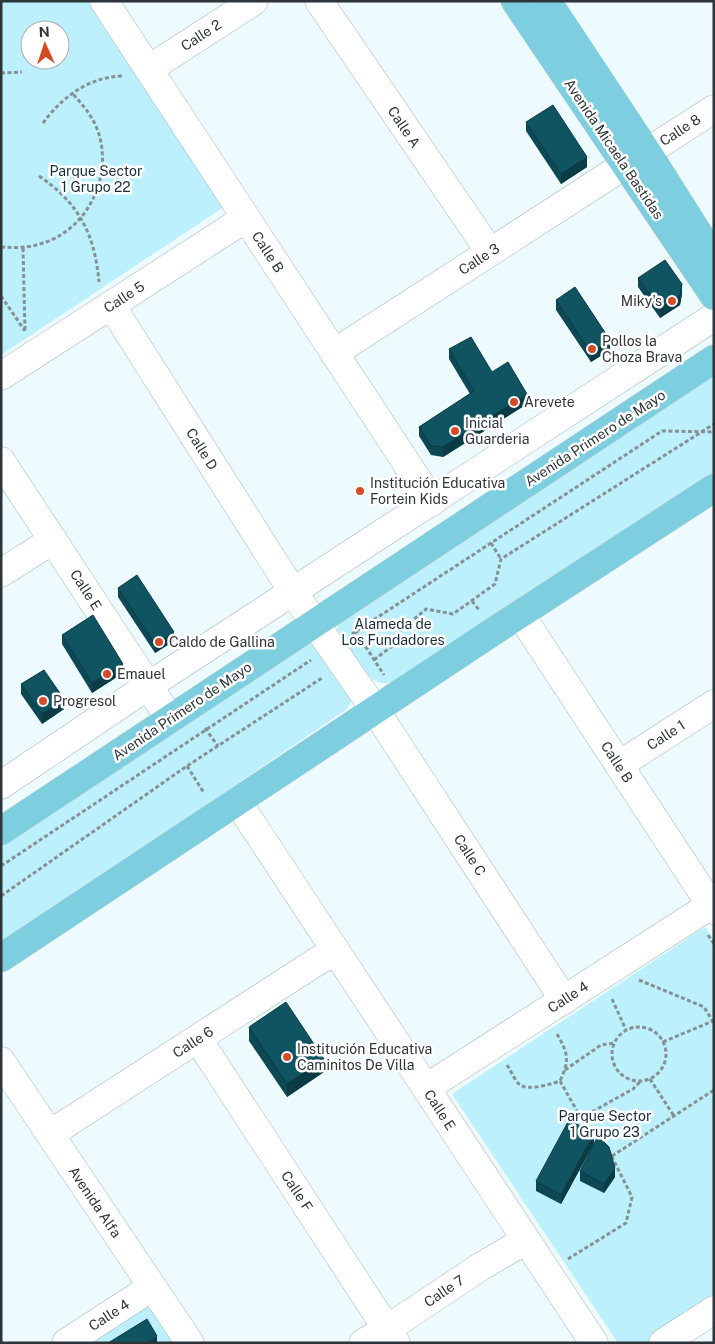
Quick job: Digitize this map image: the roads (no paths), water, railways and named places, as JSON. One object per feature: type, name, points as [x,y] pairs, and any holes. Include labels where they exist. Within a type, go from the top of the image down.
[{"type":"main road","name":"Avenida Micaela Bastidas","points":[[515,1],[714,258]]},
{"type":"main road","name":"Avenida Micaela Bastidas","points":[[547,1],[714,296]]},
{"type":"main road","name":"Avenida Primero de Mayo","points":[[1,831],[714,359]]},
{"type":"main road","points":[[1,958],[397,695],[714,488]]},
{"type":"street","name":"Calle B","points":[[104,1],[139,73],[246,218],[432,502]]},
{"type":"street","name":"Calle 2","points":[[139,73],[254,1]]},
{"type":"street","name":"Calle A","points":[[319,1],[490,252]]},
{"type":"street","name":"Calle 8","points":[[636,159],[714,109]]},
{"type":"street","name":"Calle 3","points":[[334,353],[636,159]]},
{"type":"street","name":"Calle 5","points":[[1,376],[27,340],[111,305],[246,218]]},
{"type":"street","name":"Calle D","points":[[111,305],[293,592],[315,623]]},
{"type":"street","points":[[1,786],[148,686],[714,317]]},
{"type":"street","name":"Calle E","points":[[1,461],[170,719]]},
{"type":"street","points":[[1,573],[53,540]]},
{"type":"street","name":"Calle B","points":[[520,614],[712,908]]},
{"type":"street","name":"Calle C","points":[[315,623],[375,710],[564,1000]]},
{"type":"street","name":"Calle 1","points":[[619,765],[714,704]]},
{"type":"street","name":"Calle E","points":[[228,808],[336,951],[594,1343]]},
{"type":"street","name":"Calle 4","points":[[426,1088],[712,908]]},
{"type":"street","name":"Calle 6","points":[[50,1134],[316,962],[336,951]]},
{"type":"street","name":"Calle F","points":[[198,1039],[392,1336]]},
{"type":"street","name":"Avenida Alfa","points":[[1,1061],[190,1343]]},
{"type":"street","name":"Calle 7","points":[[363,1343],[392,1336],[480,1267],[526,1240]]},
{"type":"street","name":"Calle 4","points":[[66,1343],[152,1287]]},
{"type":"street","points":[[663,1343],[714,1310]]},
{"type":"place","name":"Miky's","points":[[672,301]]},
{"type":"place","name":"Pollos la Choza Brava","points":[[592,349]]},
{"type":"place","name":"Arevete","points":[[514,402]]},
{"type":"place","name":"Inicial Guarderia","points":[[455,431]]},
{"type":"place","name":"Institución Educativa Fortein Kids","points":[[360,491]]},
{"type":"place","name":"Caldo de Gallina","points":[[159,642]]},
{"type":"place","name":"Emauel","points":[[107,674]]},
{"type":"place","name":"Progresol","points":[[43,701]]},
{"type":"place","name":"Institución Educativa Caminitos De Villa","points":[[287,1057]]},
{"type":"park label","name":"Parque Sector 1 Grupo 22","points":[[96,180]]},
{"type":"park label","name":"Alameda de Los Fundadores","points":[[393,632]]},
{"type":"park label","name":"Parque Sector 1 Grupo 23","points":[[605,1124]]}]
